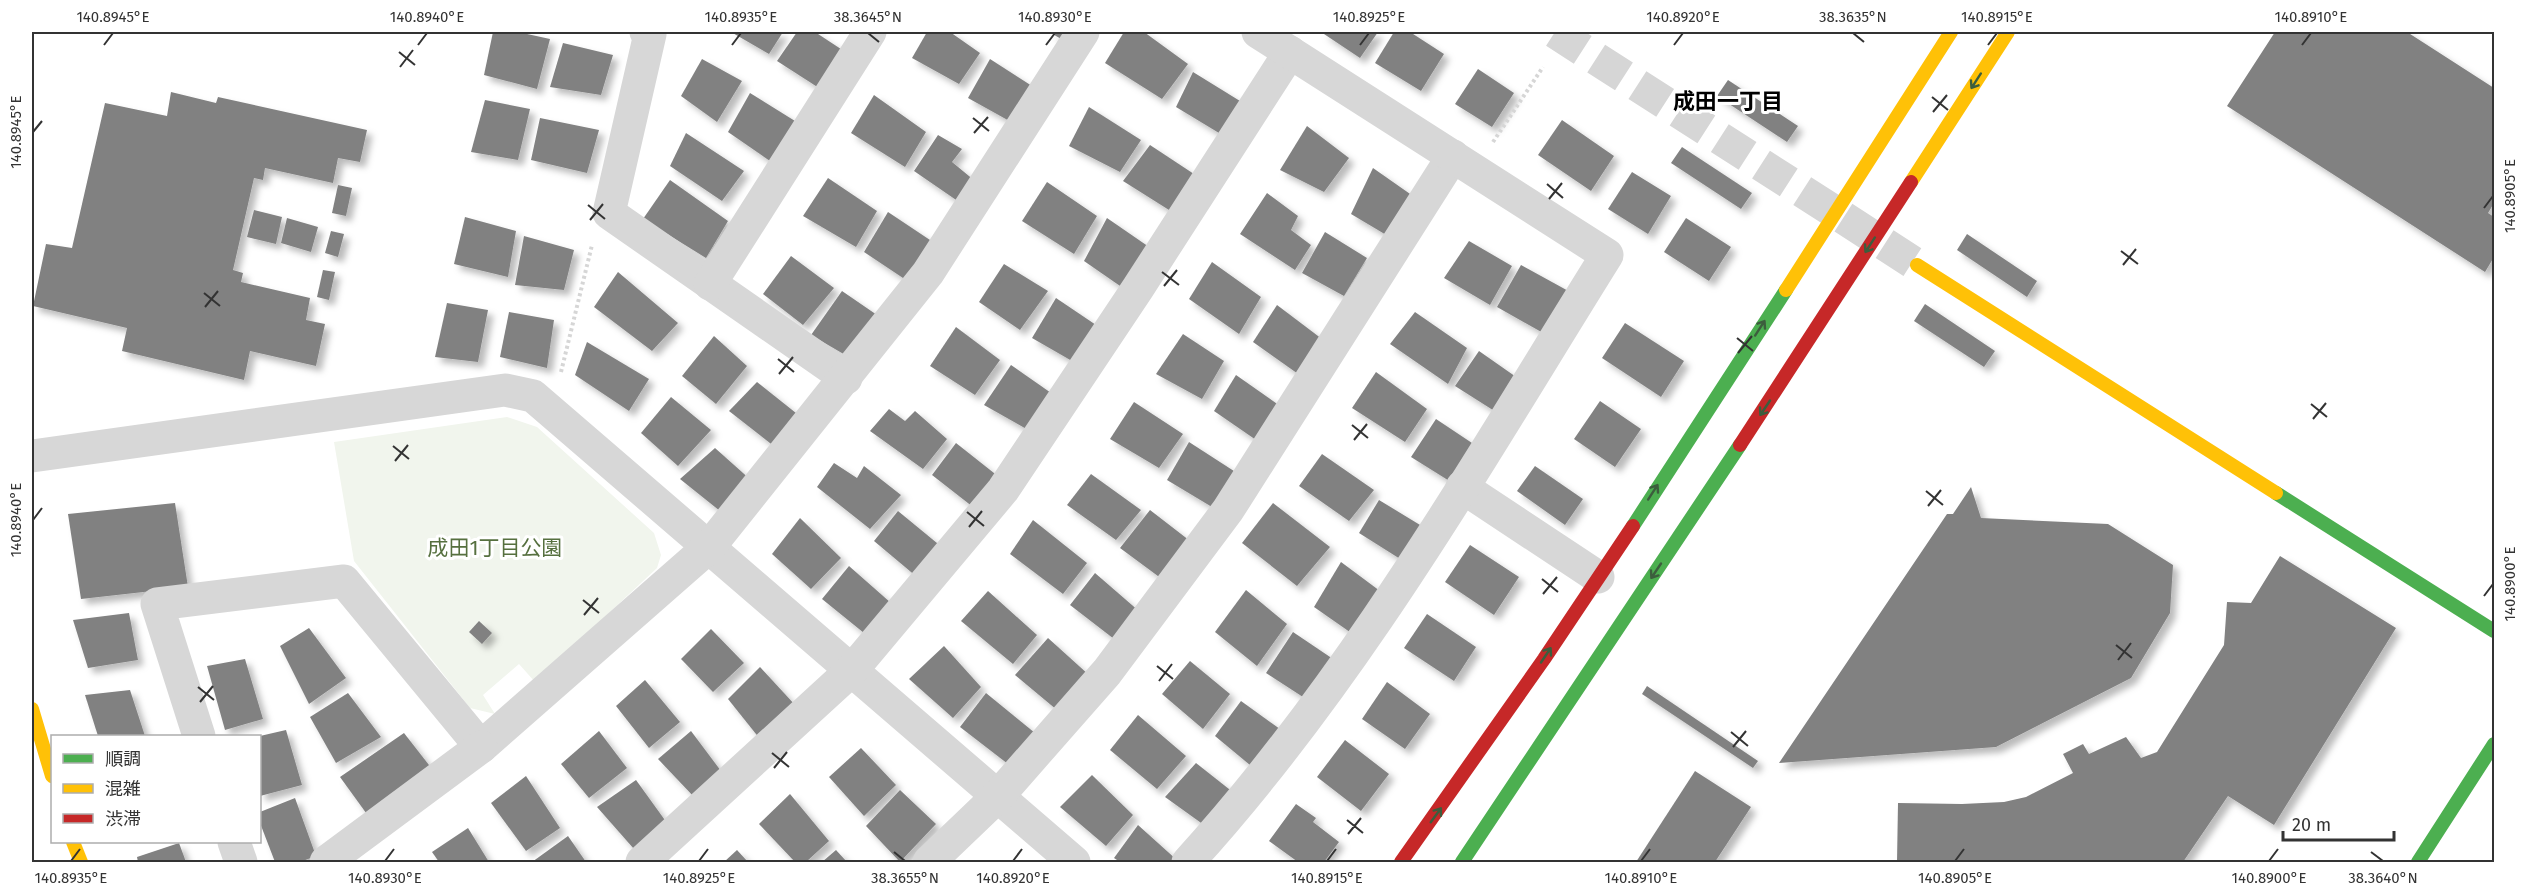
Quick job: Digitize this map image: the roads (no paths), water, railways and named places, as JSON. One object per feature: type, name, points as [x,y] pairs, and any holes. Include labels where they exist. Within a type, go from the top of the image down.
[{"type":"street","points":[[649,32],[609,213],[846,378]]},
{"type":"street","points":[[710,284],[870,32]]},
{"type":"street","points":[[326,862],[481,747],[710,546],[928,273],[1083,32]]},
{"type":"street","points":[[1188,862],[1220,827],[1344,669],[1607,255],[1258,32]]},
{"type":"street","points":[[1401,862],[1471,767],[1598,577],[1951,32]]},
{"type":"street","points":[[1462,862],[1770,400],[2008,32]]},
{"type":"street","points":[[642,862],[853,669],[1003,490],[1138,288],[1290,52]]},
{"type":"street","points":[[929,862],[999,795],[1107,672],[1228,510],[1464,164]]},
{"type":"street","points":[[1917,265],[2494,631]]},
{"type":"street","points":[[32,456],[505,390],[533,396],[853,669],[1074,862]]},
{"type":"street","points":[[1461,488],[1598,577]]},
{"type":"street","points":[[199,735],[157,604],[344,580],[481,747]]},
{"type":"street","points":[[32,709],[51,773]]},
{"type":"street","points":[[2418,862],[2494,744]]},
{"type":"street","points":[[73,843],[81,862]]},
{"type":"street","points":[[234,843],[241,862]]},
{"type":"tunnel","points":[[1555,32],[1917,265]]},
{"type":"district","name":"成田一丁目","points":[[1728,101]]},
{"type":"park label","name":"成田1丁目公園","points":[[495,548]]}]
